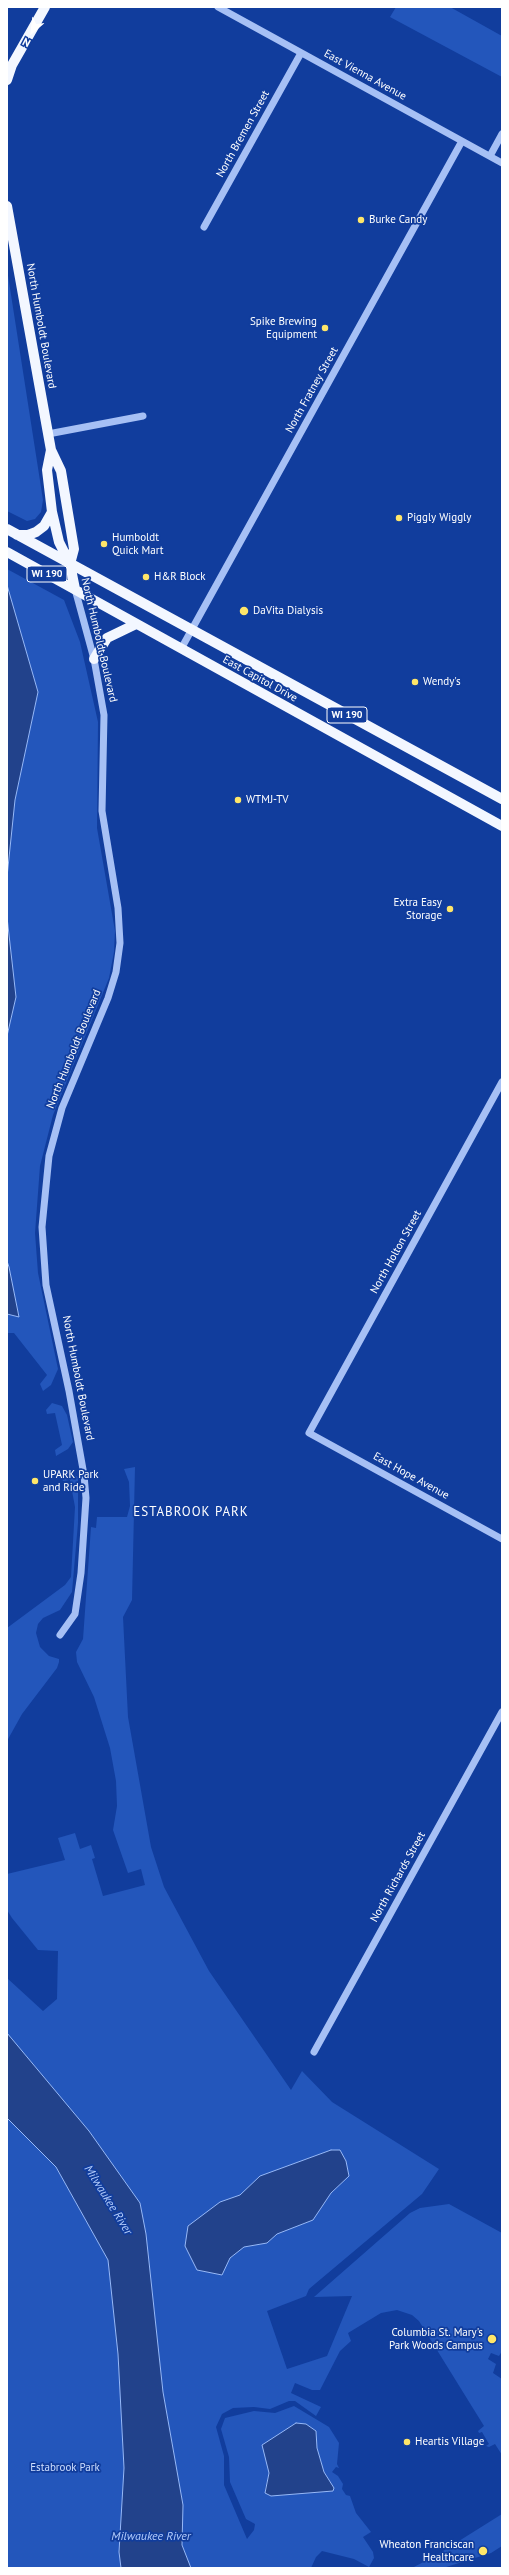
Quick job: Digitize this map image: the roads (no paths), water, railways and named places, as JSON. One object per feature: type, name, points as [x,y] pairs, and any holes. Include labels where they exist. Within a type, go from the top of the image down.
[{"type":"main road","points":[[7,80],[12,65],[45,7]]},
{"type":"main road","name":"North Humboldt Boulevard","points":[[7,206],[51,450],[61,471],[74,549],[70,564]]},
{"type":"main road","name":"North Humboldt Boulevard","points":[[51,450],[47,470],[52,512],[59,542],[70,564],[75,589]]},
{"type":"main road","points":[[17,535],[28,535],[36,532],[49,520],[52,512]]},
{"type":"main road","name":"East Capitol Drive","points":[[7,529],[502,799]]},
{"type":"main road","name":"East Capitol Drive","points":[[7,552],[502,826]]},
{"type":"main road","points":[[94,659],[107,638],[136,624]]},
{"type":"street","name":"East Vienna Avenue","points":[[218,7],[502,163]]},
{"type":"street","name":"North Bremen Street","points":[[204,227],[301,53]]},
{"type":"street","points":[[490,156],[502,134]]},
{"type":"street","name":"North Fratney Street","points":[[181,649],[462,141]]},
{"type":"street","points":[[48,434],[143,416]]},
{"type":"street","name":"North Humboldt Boulevard","points":[[60,1634],[75,1614],[81,1573],[86,1498],[84,1475],[69,1391],[46,1285],[42,1227],[49,1156],[62,1108],[108,998],[116,972],[120,943],[118,908],[103,827],[104,716],[94,659],[75,589]]},
{"type":"street","name":"North Holton Street","points":[[309,1432],[502,1082]]},
{"type":"street","name":"East Hope Avenue","points":[[309,1432],[502,1539]]},
{"type":"street","name":"North Richards Street","points":[[314,2052],[502,1712]]},
{"type":"water","points":[[7,585],[38,692],[15,800],[7,877]]},
{"type":"water","points":[[7,917],[16,997],[7,1036]]},
{"type":"water","points":[[7,1261],[9,1267],[19,1317],[7,1314]]},
{"type":"water","name":"Milwaukee River","points":[[7,2033],[89,2131],[140,2203],[146,2234],[163,2392],[183,2505],[182,2545],[191,2568],[121,2568],[119,2552],[124,2468],[118,2354],[108,2260],[56,2167],[7,2118]]},
{"type":"water","points":[[331,2150],[340,2150],[346,2161],[349,2176],[331,2193],[313,2220],[277,2234],[267,2243],[244,2247],[230,2258],[222,2275],[197,2270],[185,2246],[188,2226],[220,2202],[240,2195],[260,2176]]},
{"type":"water","points":[[296,2423],[306,2424],[316,2431],[317,2448],[324,2472],[334,2488],[333,2491],[271,2496],[265,2493],[269,2473],[262,2445]]},
{"type":"place","name":"Burke Candy","points":[[361,220]]},
{"type":"place","name":"Spike Brewing Equipment","points":[[325,328]]},
{"type":"place","name":"Piggly Wiggly","points":[[399,518]]},
{"type":"place","name":"Humboldt Quick Mart","points":[[104,544]]},
{"type":"place","name":"H&R Block","points":[[146,577]]},
{"type":"place","name":"DaVita Dialysis","points":[[244,611]]},
{"type":"place","name":"Wendy's","points":[[415,682]]},
{"type":"place","name":"WTMJ-TV","points":[[238,800]]},
{"type":"place","name":"Extra Easy Storage","points":[[450,909]]},
{"type":"place","name":"UPARK Park and Ride","points":[[35,1481]]},
{"type":"place","name":"Columbia St. Mary's Park Woods Campus","points":[[492,2339]]},
{"type":"place","name":"Heartis Village","points":[[407,2442]]},
{"type":"place","name":"Wheaton Franciscan Healthcare","points":[[483,2551]]},
{"type":"district","name":"ESTABROOK PARK","points":[[191,1512]]},
{"type":"park label","name":"Estabrook Park","points":[[65,2468]]}]
